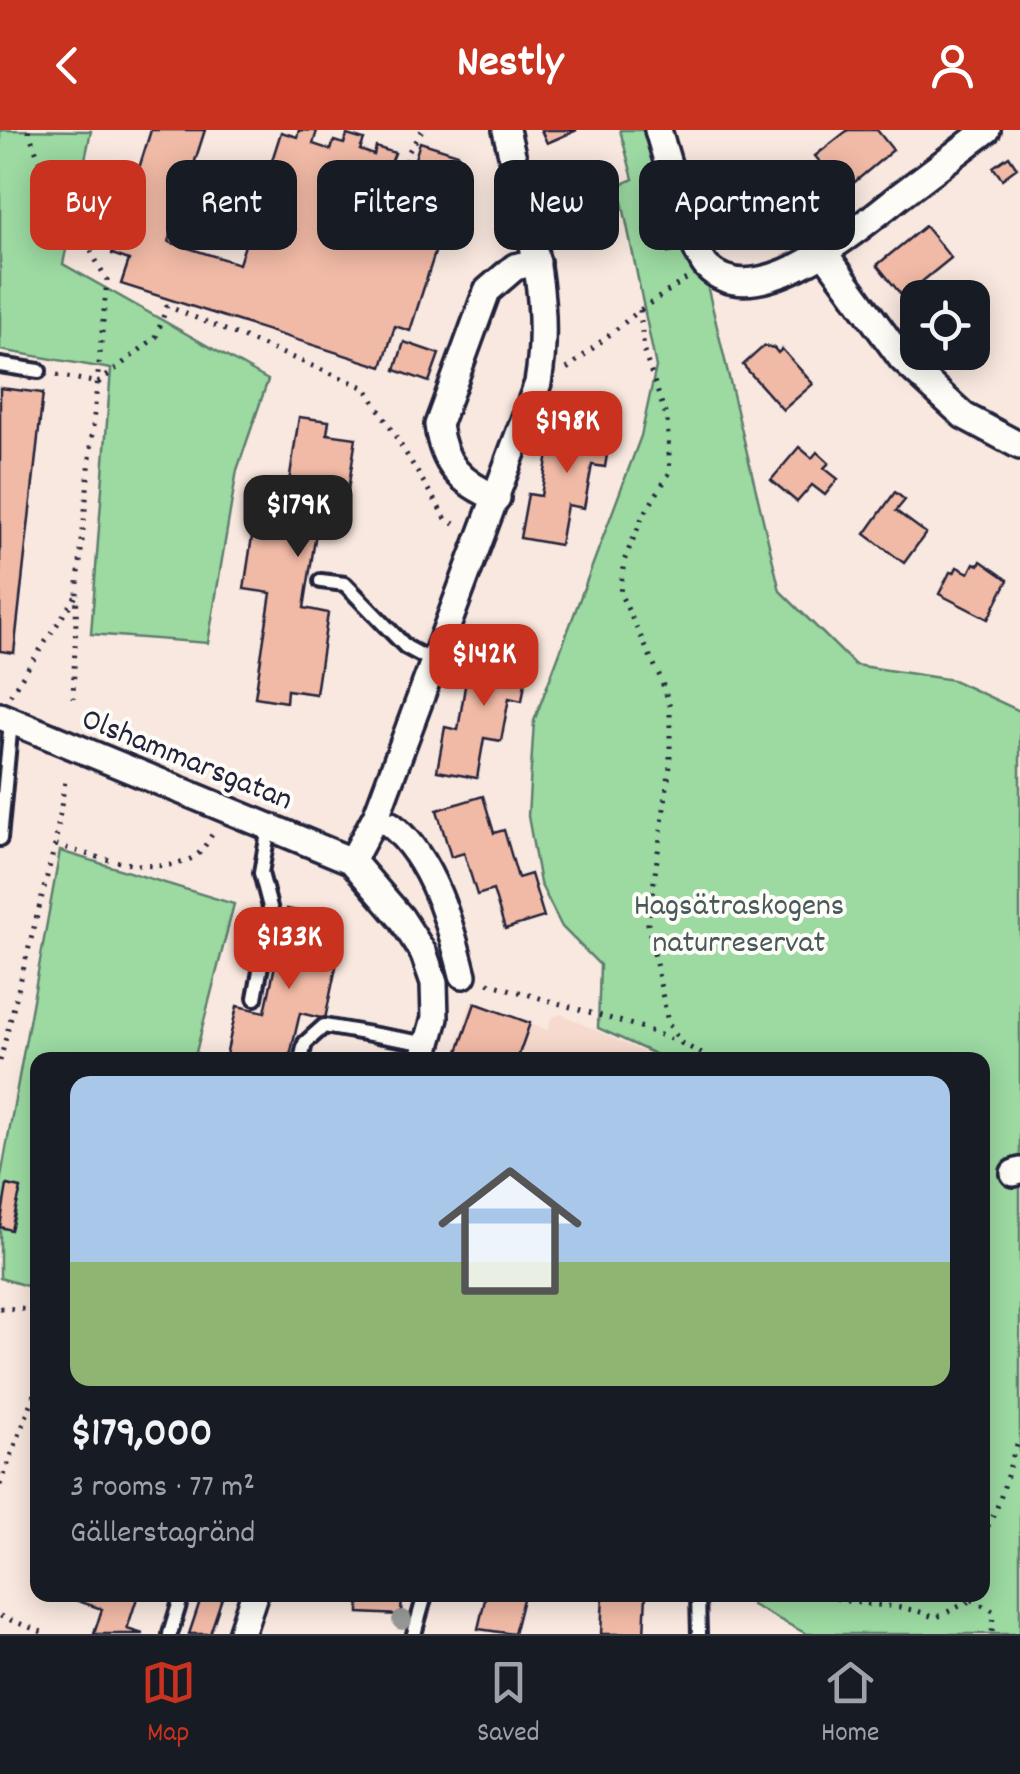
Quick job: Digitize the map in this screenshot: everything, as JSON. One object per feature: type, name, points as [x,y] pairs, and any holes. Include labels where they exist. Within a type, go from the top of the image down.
[{"type":"street","points":[[426,1052],[435,1018],[434,983],[424,954],[401,918],[352,861],[377,814],[538,383],[544,346],[544,300],[506,130]]},
{"type":"street","points":[[658,130],[706,266],[732,282],[751,282],[778,274],[825,254],[987,130]]},
{"type":"street","points":[[825,254],[902,359],[964,416],[1020,446]]},
{"type":"street","points":[[497,498],[459,477],[440,443],[438,425],[487,292],[516,267],[537,262]]},
{"type":"street","name":"Olshammarsgatan","points":[[4,716],[352,861]]},
{"type":"street","points":[[391,825],[413,848],[433,883],[463,975]]},
{"type":"street","points":[[241,1634],[252,1602]]},
{"type":"lane","points":[[0,365],[39,371]]},
{"type":"lane","points":[[322,580],[345,584],[406,648],[434,662]]},
{"type":"lane","points":[[0,840],[4,716]]},
{"type":"lane","points":[[255,998],[271,911],[261,873],[270,824]]},
{"type":"lane","points":[[303,1052],[305,1043],[324,1026],[426,1052]]},
{"type":"lane","points":[[170,1634],[180,1602]]},
{"type":"lane","points":[[414,1634],[423,1602]]},
{"type":"lane","points":[[698,1602],[699,1634]]},
{"type":"path","points":[[28,130],[107,280],[77,594],[73,698]]},
{"type":"path","points":[[406,160],[422,130]]},
{"type":"path","points":[[538,383],[571,367],[640,310],[706,266]]},
{"type":"path","points":[[39,371],[98,383],[156,338],[167,306],[366,388],[446,519],[463,530]]},
{"type":"path","points":[[640,310],[644,352],[666,419],[670,472],[642,518],[624,561],[620,592],[662,678],[670,707],[670,766],[648,924],[668,1023],[681,1044]]},
{"type":"path","points":[[4,716],[77,594]]},
{"type":"path","points":[[0,1061],[55,845],[64,781]]},
{"type":"path","points":[[55,845],[108,861],[172,864],[197,856],[225,807]]},
{"type":"path","points":[[463,975],[614,1019],[698,1052]]},
{"type":"path","points":[[0,1308],[30,1310]]},
{"type":"path","points":[[0,1485],[30,1407]]},
{"type":"path","points":[[990,1523],[1000,1508],[1003,1486],[1020,1438]]},
{"type":"path","points":[[844,1602],[917,1610],[935,1618],[963,1602]]},
{"type":"path","points":[[980,1602],[993,1611],[992,1634]]},
{"type":"path","points":[[0,1616],[47,1634]]},
{"type":"shaded area","points":[[471,1003],[547,1030],[552,1017],[561,1014],[643,1052],[456,1052]]},
{"type":"green space","points":[[0,130],[91,131],[85,160],[30,160],[30,250],[66,250],[63,264],[268,380],[237,470],[208,643],[91,634],[111,369],[0,350]]},
{"type":"green space","name":"Hagsätraskogens naturreservat","points":[[620,130],[670,130],[677,160],[639,160],[639,250],[699,250],[780,591],[855,665],[953,680],[1020,711],[1020,1634],[807,1634],[752,1605],[990,1602],[990,1052],[650,1052],[598,1028],[600,965],[562,927],[540,883],[528,816],[534,721],[641,436],[656,367],[619,186],[633,179]]},
{"type":"green space","points":[[60,851],[234,904],[196,1052],[30,1052],[30,1287],[0,1278],[0,1182]]},
{"type":"building","points":[[151,130],[205,130],[195,160],[166,160],[166,250],[194,250],[239,264],[243,250],[297,250],[297,160],[272,160],[281,132],[297,137],[299,130],[317,131],[313,144],[331,150],[334,141],[344,144],[347,135],[364,140],[360,150],[374,155],[376,147],[395,153],[392,160],[317,160],[317,250],[436,250],[410,331],[395,326],[382,367],[121,284],[129,260],[112,254],[113,250],[146,250],[146,160],[142,160]]},
{"type":"building","points":[[541,130],[577,130],[547,143]]},
{"type":"building","points":[[848,130],[877,130],[893,150],[855,182],[855,160],[818,160],[815,156]]},
{"type":"building","points":[[420,142],[458,154],[456,160],[415,160]]},
{"type":"building","points":[[1009,156],[1017,168],[1002,179],[993,167]]},
{"type":"building","points":[[925,226],[951,258],[924,280],[900,280],[900,293],[877,265]]},
{"type":"building","points":[[404,342],[439,354],[429,382],[395,370]]},
{"type":"building","points":[[764,346],[778,353],[782,349],[813,384],[783,410],[743,365]]},
{"type":"building","points":[[0,388],[43,393],[14,653],[0,651]]},
{"type":"building","points":[[566,410],[613,418],[605,467],[592,465],[584,508],[567,505],[560,545],[520,538],[528,494],[541,496],[549,447],[560,448]]},
{"type":"building","points":[[299,417],[329,421],[327,434],[356,438],[343,523],[318,520],[304,608],[328,613],[316,694],[287,690],[286,702],[255,697],[271,593],[244,589],[255,517],[283,521]]},
{"type":"building","points":[[799,447],[812,458],[817,452],[829,463],[824,468],[838,479],[825,495],[812,485],[797,502],[771,480]]},
{"type":"building","points":[[895,492],[905,500],[896,511],[926,533],[904,563],[865,534]]},
{"type":"building","points":[[981,561],[1008,580],[988,619],[939,594],[950,572],[954,573],[957,567],[969,573],[974,563],[979,565]]},
{"type":"building","points":[[483,644],[530,652],[522,701],[509,698],[501,741],[484,738],[477,778],[437,771],[445,727],[458,730],[466,680],[477,682]]},
{"type":"building","points":[[483,796],[494,833],[504,830],[518,878],[531,874],[544,917],[505,929],[493,890],[477,895],[464,853],[451,857],[437,810]]},
{"type":"building","points":[[287,909],[317,915],[314,928],[343,934],[325,1019],[300,1013],[291,1052],[227,1052],[237,1006],[265,1012]]},
{"type":"building","points":[[475,1003],[530,1023],[520,1052],[458,1052]]},
{"type":"building","points":[[7,1185],[21,1188],[11,1230],[0,1227]]},
{"type":"building","points":[[81,1602],[136,1602],[127,1629],[143,1634],[94,1634],[102,1609]]},
{"type":"building","points":[[200,1602],[221,1602],[210,1634],[189,1634]]},
{"type":"building","points":[[359,1602],[402,1602],[401,1615],[359,1613]]},
{"type":"building","points":[[484,1602],[522,1602],[514,1634],[478,1629]]},
{"type":"building","points":[[603,1602],[646,1602],[644,1634],[601,1634]]}]
